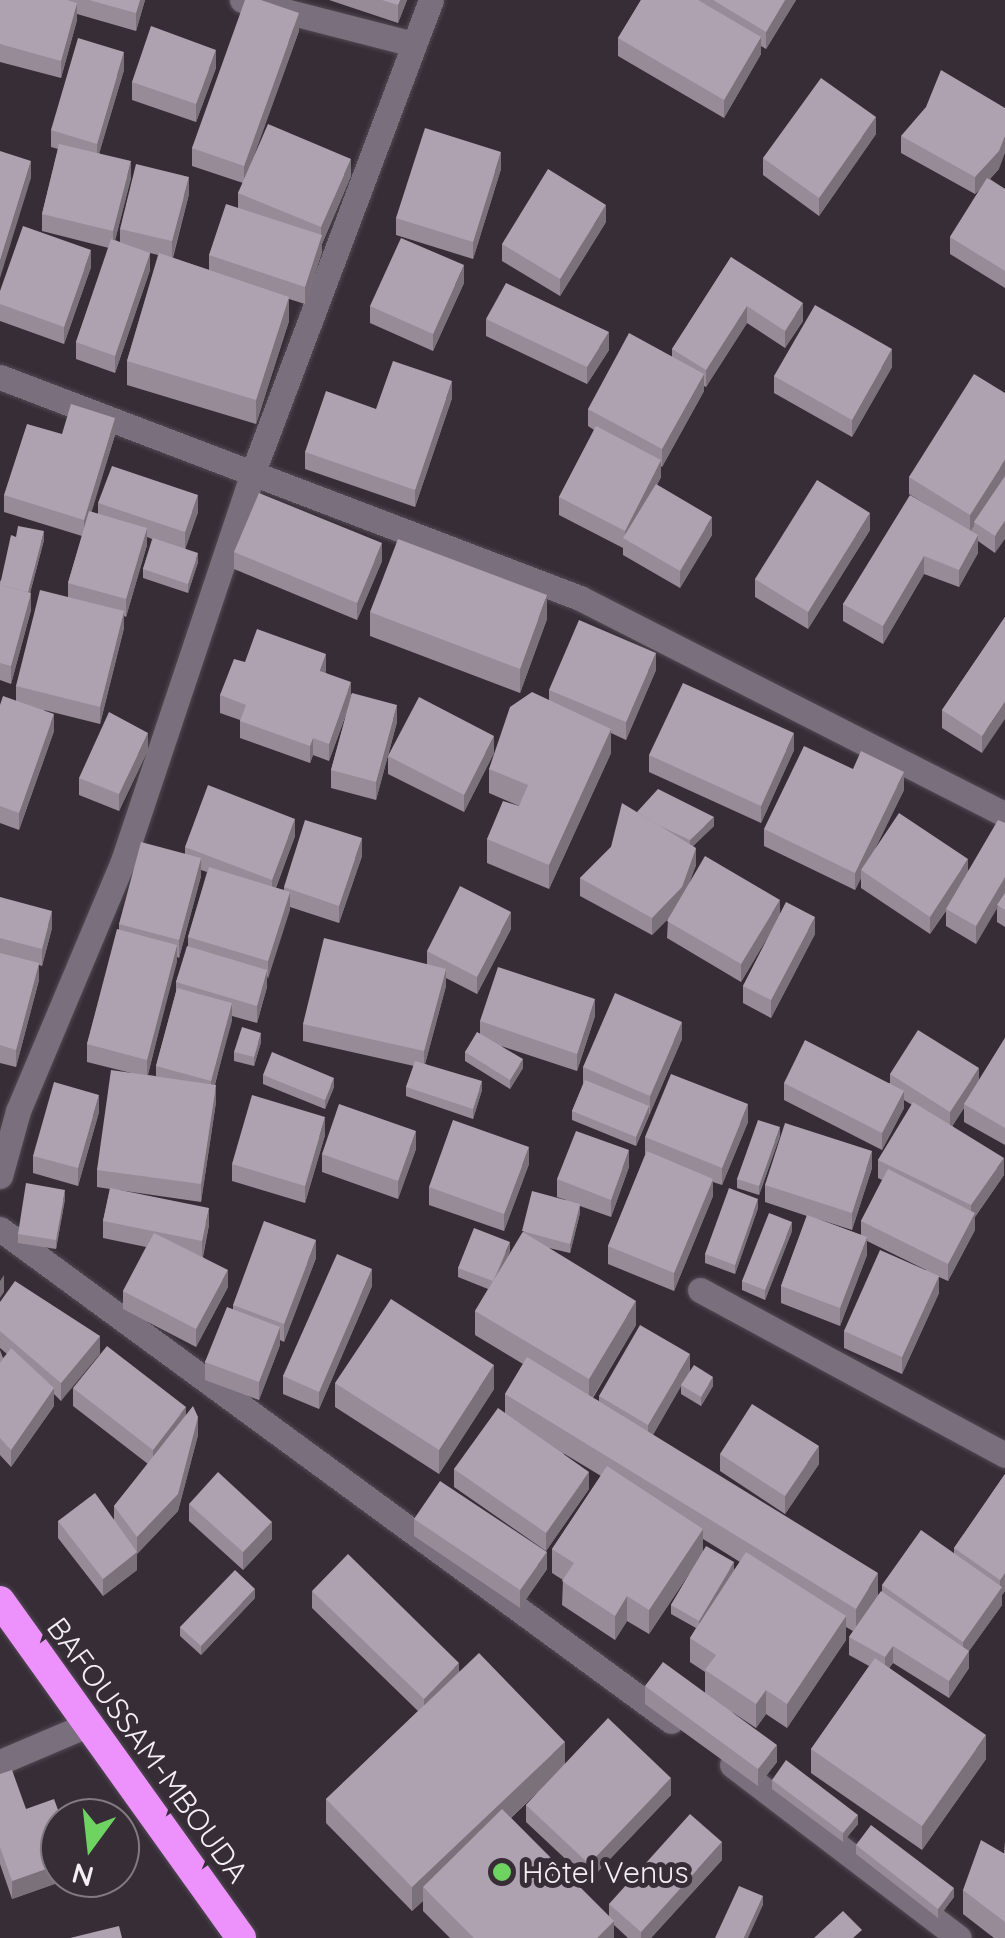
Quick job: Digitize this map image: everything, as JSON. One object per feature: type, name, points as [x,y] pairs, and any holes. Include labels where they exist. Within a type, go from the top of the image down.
[{"type":"highway","name":"BAFOUSSAM-MBOUDA","points":[[0,1601],[241,1938]]},
{"type":"street","points":[[242,0],[413,44]]},
{"type":"street","points":[[0,1176],[18,1111],[175,714],[253,472],[284,402],[431,0]]},
{"type":"street","points":[[0,377],[580,598],[1005,815]]},
{"type":"street","points":[[0,1229],[696,1740],[958,1938]]},
{"type":"street","points":[[700,1290],[1005,1455]]},
{"type":"street","points":[[0,1762],[86,1726]]},
{"type":"building","points":[[0,0],[77,3],[61,61],[0,44]]},
{"type":"building","points":[[89,0],[140,0],[136,13]]},
{"type":"building","points":[[245,0],[261,0],[299,13],[244,166],[192,148]]},
{"type":"building","points":[[641,0],[698,0],[761,37],[724,100],[618,38]]},
{"type":"building","points":[[713,0],[785,0],[766,32]]},
{"type":"building","points":[[151,26],[216,50],[196,104],[132,82]]},
{"type":"building","points":[[78,38],[124,52],[97,144],[51,130]]},
{"type":"building","points":[[941,70],[1005,108],[1005,136],[999,151],[975,177],[901,136],[926,107]]},
{"type":"building","points":[[821,78],[876,117],[819,198],[763,158]]},
{"type":"building","points":[[268,124],[351,159],[321,227],[238,193]]},
{"type":"building","points":[[425,128],[501,152],[473,242],[396,218]]},
{"type":"building","points":[[59,144],[131,161],[113,231],[42,214]]},
{"type":"building","points":[[0,151],[31,161],[0,261]]},
{"type":"building","points":[[136,164],[189,177],[172,241],[120,229]]},
{"type":"building","points":[[548,169],[606,205],[560,279],[502,244]]},
{"type":"building","points":[[987,178],[1005,189],[1005,271],[950,237]]},
{"type":"building","points":[[226,204],[322,235],[305,287],[209,255]]},
{"type":"building","points":[[23,226],[91,250],[64,327],[0,304],[0,291]]},
{"type":"building","points":[[401,238],[464,265],[433,334],[370,306]]},
{"type":"building","points":[[111,239],[150,253],[115,356],[76,342]]},
{"type":"building","points":[[159,253],[289,297],[256,400],[127,361]]},
{"type":"building","points":[[731,257],[803,303],[785,331],[747,306],[706,370],[672,349]]},
{"type":"building","points":[[506,283],[609,332],[587,367],[486,319]]},
{"type":"building","points":[[815,305],[892,349],[852,420],[774,376]]},
{"type":"building","points":[[629,333],[704,374],[662,449],[588,409]]},
{"type":"building","points":[[393,361],[452,381],[415,490],[305,452],[326,391],[376,409]]},
{"type":"building","points":[[974,374],[1005,393],[1005,460],[970,515],[909,477]]},
{"type":"building","points":[[71,404],[115,418],[84,520],[4,495],[27,424],[62,434]]},
{"type":"building","points":[[596,426],[661,460],[625,531],[559,497]]},
{"type":"building","points":[[112,466],[198,495],[185,532],[98,503]]},
{"type":"building","points":[[1005,476],[1005,521],[995,536],[974,522]]},
{"type":"building","points":[[817,480],[870,513],[808,612],[755,579]]},
{"type":"building","points":[[656,484],[712,517],[680,571],[623,538]]},
{"type":"building","points":[[259,493],[382,543],[357,603],[234,552]]},
{"type":"building","points":[[910,495],[978,535],[959,570],[924,556],[883,626],[843,604]]},
{"type":"building","points":[[89,511],[147,528],[126,599],[68,583]]},
{"type":"building","points":[[18,526],[44,531],[28,592],[0,585],[11,535],[16,537]]},
{"type":"building","points":[[153,538],[198,553],[188,584],[143,569]]},
{"type":"building","points":[[398,539],[547,595],[520,669],[370,612]]},
{"type":"building","points":[[0,585],[31,593],[11,666],[0,663]]},
{"type":"building","points":[[40,590],[124,611],[100,707],[16,686]]},
{"type":"building","points":[[1005,617],[1005,702],[982,736],[942,710]]},
{"type":"building","points":[[579,620],[656,653],[626,722],[549,690]]},
{"type":"building","points":[[257,629],[326,654],[320,671],[351,682],[329,744],[313,738],[310,746],[240,721],[246,705],[220,695],[234,659],[245,662]]},
{"type":"building","points":[[683,683],[794,733],[761,806],[649,755]]},
{"type":"building","points":[[532,692],[611,729],[549,865],[487,839],[503,801],[519,806],[528,785],[489,769],[510,707]]},
{"type":"building","points":[[352,693],[397,705],[376,782],[331,770]]},
{"type":"building","points":[[3,696],[54,714],[19,813],[0,806]]},
{"type":"building","points":[[419,697],[494,736],[464,795],[388,756]]},
{"type":"building","points":[[109,712],[148,733],[119,794],[79,778]]},
{"type":"building","points":[[804,746],[853,769],[861,751],[904,772],[855,873],[764,829]]},
{"type":"building","points":[[208,785],[295,819],[272,880],[185,847]]},
{"type":"building","points":[[658,789],[714,817],[690,840],[658,825],[637,812]]},
{"type":"building","points":[[622,803],[696,848],[682,887],[652,918],[580,878],[611,847]]},
{"type":"building","points":[[899,813],[968,859],[930,917],[861,870]]},
{"type":"building","points":[[305,820],[362,838],[339,906],[284,887]]},
{"type":"building","points":[[998,820],[1005,823],[1005,877],[976,926],[946,909]]},
{"type":"building","points":[[141,842],[201,858],[179,940],[119,924]]},
{"type":"building","points":[[705,856],[780,900],[741,964],[667,921]]},
{"type":"building","points":[[209,867],[290,892],[268,961],[188,937]]},
{"type":"building","points":[[460,886],[511,912],[477,977],[427,951]]},
{"type":"building","points":[[1005,893],[1005,910],[997,905]]},
{"type":"building","points":[[0,897],[52,911],[42,949],[0,938]]},
{"type":"building","points":[[786,902],[815,917],[771,1000],[743,986]]},
{"type":"building","points":[[117,929],[177,945],[147,1060],[87,1044]]},
{"type":"building","points":[[324,938],[446,969],[424,1051],[303,1024]]},
{"type":"building","points":[[187,946],[267,970],[257,1006],[176,982]]},
{"type":"building","points":[[0,953],[39,963],[16,1050],[0,1045]]},
{"type":"building","points":[[498,967],[595,999],[577,1054],[480,1021]]},
{"type":"building","points":[[177,988],[232,1003],[211,1081],[156,1066]]},
{"type":"building","points":[[615,993],[682,1022],[650,1096],[583,1067]]},
{"type":"building","points":[[242,1027],[261,1033],[254,1057],[234,1052]]},
{"type":"building","points":[[918,1030],[979,1068],[950,1112],[890,1074]]},
{"type":"building","points":[[477,1032],[523,1059],[510,1080],[465,1052]]},
{"type":"building","points":[[1005,1038],[1005,1128],[964,1104]]},
{"type":"building","points":[[805,1040],[904,1091],[882,1133],[784,1083]]},
{"type":"building","points":[[272,1052],[334,1078],[325,1100],[263,1075]]},
{"type":"building","points":[[415,1061],[482,1081],[473,1109],[406,1087]]},
{"type":"building","points":[[111,1070],[216,1085],[201,1184],[97,1170]]},
{"type":"building","points":[[671,1074],[748,1104],[722,1168],[645,1137]]},
{"type":"building","points":[[585,1080],[649,1106],[636,1137],[572,1111]]},
{"type":"building","points":[[54,1082],[99,1095],[78,1168],[33,1156]]},
{"type":"building","points":[[252,1095],[325,1117],[305,1186],[232,1164]]},
{"type":"building","points":[[913,1102],[1004,1158],[971,1205],[878,1160]]},
{"type":"building","points":[[339,1104],[416,1131],[398,1181],[322,1154]]},
{"type":"building","points":[[453,1120],[529,1147],[504,1214],[429,1187]]},
{"type":"building","points":[[758,1120],[780,1127],[759,1186],[737,1179]]},
{"type":"building","points":[[785,1123],[872,1151],[852,1213],[765,1185]]},
{"type":"building","points":[[576,1131],[629,1150],[611,1200],[557,1179]]},
{"type":"building","points":[[647,1151],[713,1179],[674,1273],[608,1246]]},
{"type":"building","points":[[888,1169],[975,1213],[948,1264],[861,1221]]},
{"type":"building","points":[[26,1183],[65,1190],[56,1240],[18,1234]]},
{"type":"building","points":[[110,1188],[209,1208],[202,1241],[103,1221]]},
{"type":"building","points":[[729,1188],[758,1199],[735,1265],[705,1254]]},
{"type":"building","points":[[532,1191],[580,1204],[570,1244],[522,1231]]},
{"type":"building","points":[[769,1213],[792,1222],[765,1290],[742,1281]]},
{"type":"building","points":[[807,1215],[867,1237],[840,1308],[781,1286]]},
{"type":"building","points":[[264,1221],[316,1240],[284,1324],[233,1305]]},
{"type":"building","points":[[474,1228],[510,1242],[493,1281],[458,1268]]},
{"type":"building","points":[[523,1232],[636,1301],[589,1379],[475,1311]]},
{"type":"building","points":[[154,1233],[228,1270],[196,1329],[123,1291]]},
{"type":"building","points":[[880,1250],[939,1276],[902,1357],[844,1331]]},
{"type":"building","points":[[337,1254],[372,1269],[319,1392],[283,1376]]},
{"type":"building","points":[[15,1281],[100,1336],[61,1383],[0,1331],[0,1302]]},
{"type":"building","points":[[391,1299],[494,1365],[439,1450],[335,1383]]},
{"type":"building","points":[[227,1307],[280,1327],[259,1382],[205,1362]]},
{"type":"building","points":[[640,1325],[690,1354],[648,1425],[599,1396]]},
{"type":"building","points":[[107,1346],[186,1407],[153,1450],[73,1388]]},
{"type":"building","points":[[11,1348],[54,1388],[11,1450],[0,1438],[0,1363]]},
{"type":"building","points":[[527,1357],[878,1573],[856,1609],[505,1394]]},
{"type":"building","points":[[694,1365],[713,1377],[701,1397],[681,1385]]},
{"type":"building","points":[[752,1404],[819,1446],[785,1496],[720,1454]]},
{"type":"building","points":[[193,1406],[198,1417],[178,1494],[137,1537],[114,1506]]},
{"type":"building","points":[[498,1408],[589,1472],[546,1533],[454,1469]]},
{"type":"building","points":[[607,1466],[703,1529],[649,1610],[627,1596],[615,1616],[562,1581],[574,1563],[552,1549]]},
{"type":"building","points":[[218,1472],[272,1522],[243,1552],[189,1504]]},
{"type":"building","points":[[1005,1474],[1005,1573],[1000,1580],[954,1548]]},
{"type":"building","points":[[440,1481],[547,1552],[520,1590],[414,1519]]},
{"type":"building","points":[[95,1493],[137,1552],[103,1579],[58,1521]]},
{"type":"building","points":[[921,1530],[1002,1587],[963,1642],[882,1585]]},
{"type":"building","points":[[706,1546],[734,1562],[699,1621],[671,1605]]},
{"type":"building","points":[[746,1552],[846,1616],[787,1704],[766,1690],[756,1704],[705,1670],[716,1655],[690,1638]]},
{"type":"building","points":[[348,1554],[459,1663],[424,1699],[312,1591]]},
{"type":"building","points":[[235,1570],[255,1589],[201,1646],[180,1627]]},
{"type":"building","points":[[881,1591],[969,1651],[949,1681],[893,1646],[885,1657],[849,1637]]},
{"type":"building","points":[[479,1653],[565,1742],[412,1887],[326,1799]]},
{"type":"building","points":[[875,1658],[986,1735],[922,1826],[811,1749]]},
{"type":"building","points":[[663,1662],[777,1745],[758,1769],[645,1686]]},
{"type":"building","points":[[608,1718],[671,1778],[589,1864],[526,1805]]},
{"type":"building","points":[[786,1760],[858,1815],[843,1833],[772,1780]]},
{"type":"building","points":[[12,1770],[26,1809],[40,1804],[40,1871],[12,1881],[0,1847],[0,1774]]},
{"type":"building","name":"Hôtel Venus","points":[[502,1809],[614,1921],[597,1938],[474,1938],[423,1887]]},
{"type":"building","points":[[690,1814],[722,1842],[641,1932],[609,1904]]},
{"type":"building","points":[[871,1825],[954,1888],[938,1909],[856,1845]]},
{"type":"building","points":[[981,1840],[1005,1854],[1005,1922],[963,1890]]},
{"type":"building","points":[[739,1886],[763,1896],[744,1938],[715,1938]]},
{"type":"building","points":[[843,1911],[862,1930],[853,1938],[814,1938]]},
{"type":"building","points":[[119,1926],[122,1938],[70,1938]]},
{"type":"place","name":"Hôtel Venus","points":[[502,1872]]}]
